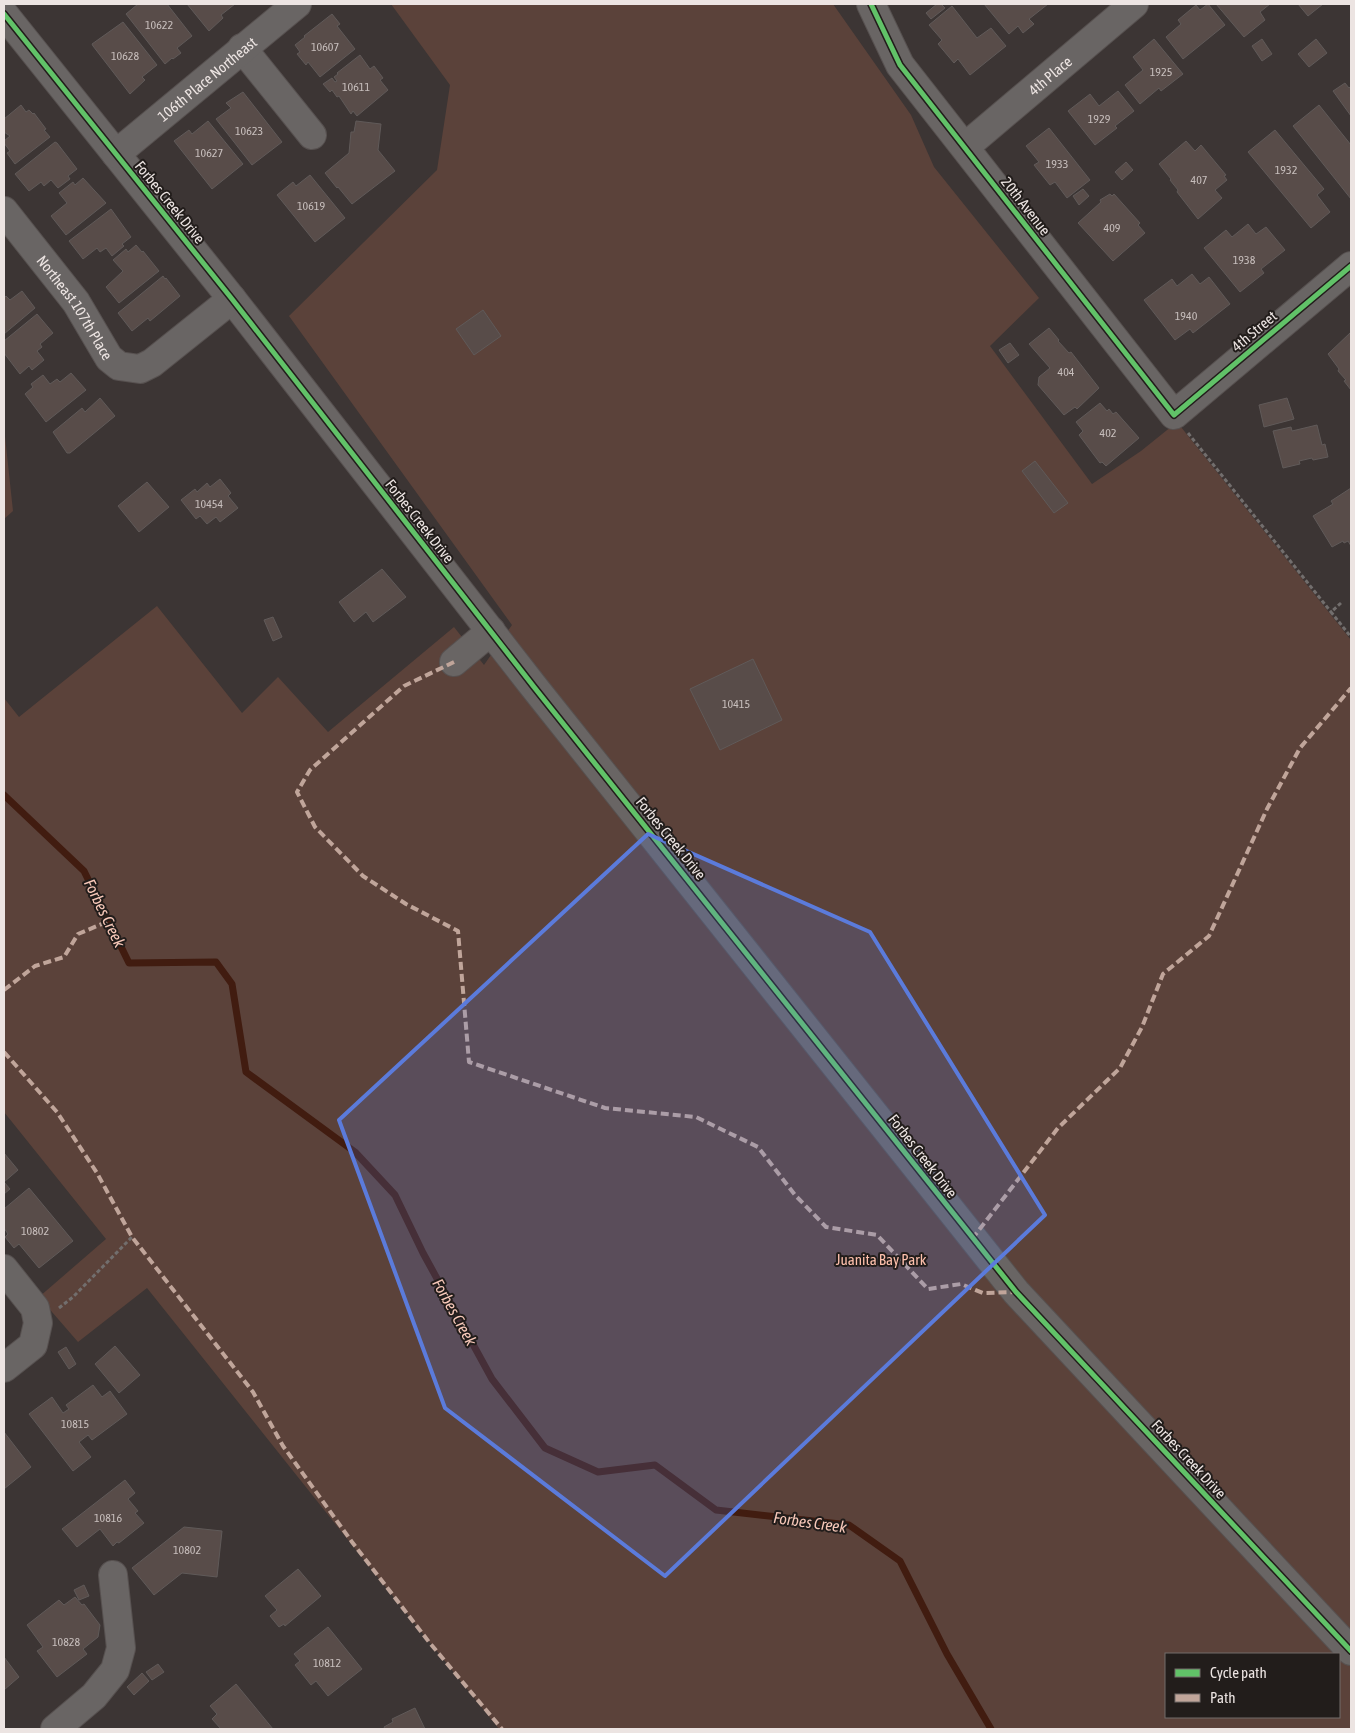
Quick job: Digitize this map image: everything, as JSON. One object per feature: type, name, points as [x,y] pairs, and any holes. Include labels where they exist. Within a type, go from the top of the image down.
[{"type":"street","name":"106th Place Northeast","points":[[116,154],[297,4]]},
{"type":"street","name":"20th Avenue","points":[[871,4],[900,65],[1174,415]]},
{"type":"street","name":"4th Place","points":[[965,147],[1134,4]]},
{"type":"street","name":"Forbes Creek Drive","points":[[4,14],[232,299],[491,632],[1016,1292],[1351,1651]]},
{"type":"street","points":[[242,48],[312,135]]},
{"type":"street","name":"Northeast 107th Place","points":[[4,211],[76,302],[109,358],[120,366],[140,369],[152,364],[232,299]]},
{"type":"street","name":"4th Street","points":[[1174,415],[1351,266]]},
{"type":"street","points":[[454,662],[491,632]]},
{"type":"street","points":[[4,1269],[35,1308],[38,1323],[33,1345],[4,1368]]},
{"type":"street","points":[[54,1729],[94,1696],[115,1670],[121,1648],[113,1575]]},
{"type":"path","points":[[1174,415],[1351,636]]},
{"type":"path","points":[[1331,612],[1341,603]]},
{"type":"path","points":[[38,1323],[73,1297],[132,1237]]},
{"type":"highlighted area","points":[[648,834],[870,932],[1045,1215],[665,1576],[445,1408],[339,1120]]},
{"type":"green space","name":"Juanita Bay Park","points":[[391,4],[833,4],[911,115],[934,167],[1039,298],[990,346],[1092,484],[1141,451],[1177,422],[1351,640],[1351,1729],[499,1729],[147,1288],[78,1342],[39,1297],[106,1239],[4,1112],[4,698],[19,717],[157,606],[242,713],[278,677],[328,732],[454,627],[484,665],[512,625],[289,316],[437,170],[450,85]]},
{"type":"green space","points":[[4,427],[13,511],[4,519]]},
{"type":"building","points":[[138,4],[167,4],[192,36],[177,48],[181,53],[165,64],[126,14]]},
{"type":"building","points":[[187,4],[235,4],[221,15],[223,18],[209,31]]},
{"type":"building","points":[[937,4],[941,4],[945,8],[931,19],[926,13]]},
{"type":"building","points":[[984,4],[1048,4],[1029,19],[1034,24],[1023,33],[1018,26],[1009,34]]},
{"type":"building","points":[[1208,4],[1225,25],[1183,59],[1166,37],[1181,24],[1178,20],[1196,5],[1200,10]]},
{"type":"building","points":[[1216,4],[1270,4],[1260,12],[1265,20],[1244,37]]},
{"type":"building","points":[[1298,4],[1323,4],[1308,16]]},
{"type":"building","points":[[952,6],[977,38],[991,28],[1006,46],[970,75],[958,59],[954,63],[938,44],[942,40],[929,25]]},
{"type":"building","points":[[332,14],[340,24],[337,26],[355,49],[320,77],[308,62],[306,65],[297,54],[300,52],[295,45]]},
{"type":"building","points":[[123,22],[157,65],[142,77],[145,80],[130,94],[92,44]]},
{"type":"building","points":[[1154,39],[1183,74],[1161,91],[1159,88],[1140,104],[1125,85],[1143,70],[1133,57]]},
{"type":"building","points":[[1262,39],[1272,54],[1262,61],[1252,46]]},
{"type":"building","points":[[1316,39],[1327,53],[1309,67],[1298,54]]},
{"type":"building","points":[[360,55],[370,69],[374,66],[383,78],[380,80],[388,90],[357,116],[353,111],[351,114],[339,96],[337,97],[332,90],[330,92],[323,84],[332,78],[335,82],[337,81],[334,77],[337,73]]},
{"type":"building","points":[[1345,83],[1349,88],[1351,86],[1351,116],[1333,91]]},
{"type":"building","points":[[1118,91],[1134,111],[1115,126],[1117,128],[1095,145],[1068,111],[1090,94],[1099,106]]},
{"type":"building","points":[[243,92],[282,142],[252,165],[216,119],[231,108],[226,103]]},
{"type":"building","points":[[21,105],[26,112],[29,110],[34,113],[50,137],[15,164],[7,153],[10,151],[4,143],[10,136],[4,132],[4,119]]},
{"type":"building","points":[[1319,105],[1351,145],[1351,199],[1293,126]]},
{"type":"building","points":[[208,121],[243,164],[212,189],[174,141],[189,130],[192,134]]},
{"type":"building","points":[[356,121],[381,124],[378,150],[395,171],[352,204],[325,173],[349,153],[351,132],[354,132]]},
{"type":"building","points":[[1049,128],[1090,180],[1067,198],[1055,182],[1050,185],[1034,165],[1039,162],[1026,146]]},
{"type":"building","points":[[1275,130],[1324,189],[1317,195],[1330,212],[1311,228],[1248,152]]},
{"type":"building","points":[[1186,141],[1195,151],[1201,145],[1226,175],[1224,176],[1227,180],[1215,190],[1222,198],[1198,219],[1177,192],[1178,190],[1171,179],[1159,164]]},
{"type":"building","points":[[55,142],[77,169],[68,176],[70,179],[58,188],[51,180],[44,186],[41,182],[29,191],[15,174]]},
{"type":"building","points":[[1126,162],[1133,170],[1122,180],[1115,172]]},
{"type":"building","points":[[310,175],[345,218],[315,242],[277,195],[293,182],[296,186]]},
{"type":"building","points":[[83,178],[106,203],[66,235],[51,216],[67,203],[59,193],[73,182],[75,185]]},
{"type":"building","points":[[1083,189],[1089,196],[1079,205],[1073,196]]},
{"type":"building","points":[[1110,194],[1112,196],[1114,194],[1140,223],[1138,225],[1145,233],[1113,261],[1078,223],[1101,202],[1100,200]]},
{"type":"building","points":[[111,209],[131,237],[112,256],[106,248],[100,252],[97,248],[83,259],[69,241]]},
{"type":"building","points":[[1248,224],[1256,234],[1266,227],[1285,250],[1261,269],[1264,273],[1240,292],[1204,248],[1226,230],[1232,237]]},
{"type":"building","points":[[136,245],[159,271],[119,303],[106,287],[123,271],[113,260],[126,249],[128,252]]},
{"type":"building","points":[[1192,274],[1200,284],[1209,277],[1230,304],[1193,333],[1190,329],[1175,340],[1144,300],[1172,279],[1177,286]]},
{"type":"building","points":[[163,276],[180,296],[150,321],[148,318],[132,331],[118,313]]},
{"type":"building","points":[[22,291],[35,308],[4,334],[4,298],[6,296],[10,300]]},
{"type":"building","points":[[483,310],[501,336],[474,355],[456,329]]},
{"type":"building","points":[[37,314],[53,333],[40,344],[42,347],[37,351],[44,360],[32,370],[29,366],[20,374],[4,353],[4,341]]},
{"type":"building","points":[[1049,328],[1069,353],[1071,352],[1099,388],[1077,409],[1075,407],[1064,415],[1038,385],[1039,377],[1050,368],[1029,344]]},
{"type":"building","points":[[1351,332],[1351,390],[1328,354]]},
{"type":"building","points":[[1010,343],[1019,355],[1008,363],[999,350]]},
{"type":"building","points":[[71,373],[86,390],[46,422],[25,394],[33,387],[31,384],[43,375],[50,384],[57,379],[60,382]]},
{"type":"building","points":[[100,398],[115,416],[70,453],[67,453],[53,432],[82,408],[85,412]]},
{"type":"building","points":[[1287,398],[1294,419],[1264,427],[1259,405]]},
{"type":"building","points":[[1100,403],[1107,411],[1109,409],[1113,414],[1116,412],[1139,438],[1106,466],[1102,462],[1100,463],[1079,435],[1083,431],[1076,422]]},
{"type":"building","points":[[1317,425],[1322,445],[1325,444],[1328,457],[1299,461],[1300,464],[1283,468],[1273,431],[1291,427],[1292,431]]},
{"type":"building","points":[[1035,461],[1068,503],[1054,513],[1022,471]]},
{"type":"building","points":[[220,479],[231,493],[228,496],[238,508],[220,522],[216,517],[207,524],[200,516],[196,519],[181,500],[195,489],[197,492],[207,483],[210,487]]},
{"type":"building","points":[[147,482],[169,507],[139,532],[118,506]]},
{"type":"building","points":[[1351,488],[1351,546],[1348,541],[1344,543],[1343,541],[1332,547],[1313,516],[1333,504],[1331,501]]},
{"type":"building","points":[[382,569],[406,597],[373,622],[366,612],[354,622],[339,602]]},
{"type":"building","points":[[273,617],[282,637],[273,641],[264,620]]},
{"type":"building","points":[[753,659],[782,720],[720,750],[690,689]]},
{"type":"building","points":[[4,1153],[18,1170],[4,1182]]},
{"type":"building","points":[[4,1182],[10,1189],[4,1194]]},
{"type":"building","points":[[29,1188],[73,1241],[39,1268],[19,1244],[14,1248],[5,1237],[8,1234],[4,1228],[4,1209]]},
{"type":"building","points":[[115,1346],[140,1375],[119,1393],[95,1364]]},
{"type":"building","points":[[66,1347],[76,1364],[69,1369],[58,1352]]},
{"type":"building","points":[[93,1385],[102,1397],[110,1391],[127,1414],[92,1440],[88,1435],[79,1442],[91,1457],[73,1471],[29,1414],[52,1397],[63,1413],[69,1409],[66,1405]]},
{"type":"building","points":[[4,1432],[31,1467],[4,1489]]},
{"type":"building","points":[[125,1480],[135,1493],[128,1499],[138,1511],[135,1513],[144,1523],[113,1546],[100,1529],[77,1547],[62,1529]]},
{"type":"building","points":[[184,1527],[222,1531],[217,1577],[182,1573],[154,1595],[132,1568]]},
{"type":"building","points":[[298,1569],[321,1596],[285,1626],[284,1624],[279,1627],[270,1616],[277,1610],[265,1596]]},
{"type":"building","points":[[84,1585],[89,1596],[79,1600],[74,1590]]},
{"type":"building","points":[[75,1597],[82,1605],[84,1604],[100,1625],[98,1637],[83,1649],[87,1654],[57,1677],[37,1651],[43,1647],[27,1625],[59,1600],[64,1605]]},
{"type":"building","points":[[328,1627],[362,1669],[328,1696],[316,1681],[311,1685],[295,1665],[300,1661],[294,1654]]},
{"type":"building","points":[[4,1657],[19,1677],[4,1690]]},
{"type":"building","points":[[158,1664],[164,1672],[152,1680],[146,1672]]},
{"type":"building","points":[[142,1673],[149,1681],[134,1695],[127,1687]]},
{"type":"building","points":[[236,1684],[273,1729],[221,1729],[212,1719],[217,1714],[210,1706]]},
{"type":"building","points":[[415,1708],[425,1729],[385,1729],[384,1727],[393,1722],[392,1719]]},
{"type":"waterway","name":"Forbes Creek","points":[[4,795],[84,871],[129,963],[216,962],[232,984],[246,1072],[355,1152],[395,1195],[423,1253],[492,1379],[545,1448],[598,1472],[655,1465],[716,1510],[849,1525],[900,1561],[947,1654],[991,1729]]},
{"type":"marked path","points":[[454,662],[404,686],[310,770],[297,792],[315,827],[363,876],[406,904],[458,931],[469,1062],[605,1108],[696,1117],[758,1147],[795,1195],[826,1227],[877,1235],[928,1289],[961,1284],[983,1293],[1016,1292]]},
{"type":"marked path","points":[[972,1239],[1058,1128],[1120,1068],[1142,1027],[1163,974],[1209,936],[1267,809],[1300,748],[1351,688]]},
{"type":"marked path","points":[[4,990],[35,966],[64,957],[78,934],[109,921]]},
{"type":"marked path","points":[[4,1052],[57,1112],[97,1173],[132,1237],[253,1392],[283,1446],[352,1542],[429,1642],[502,1729]]},
{"type":"cycle path","points":[[871,4],[900,65],[1174,415],[1351,266]]},
{"type":"cycle path","points":[[4,14],[232,299],[534,687],[1016,1292],[1351,1651]]}]
